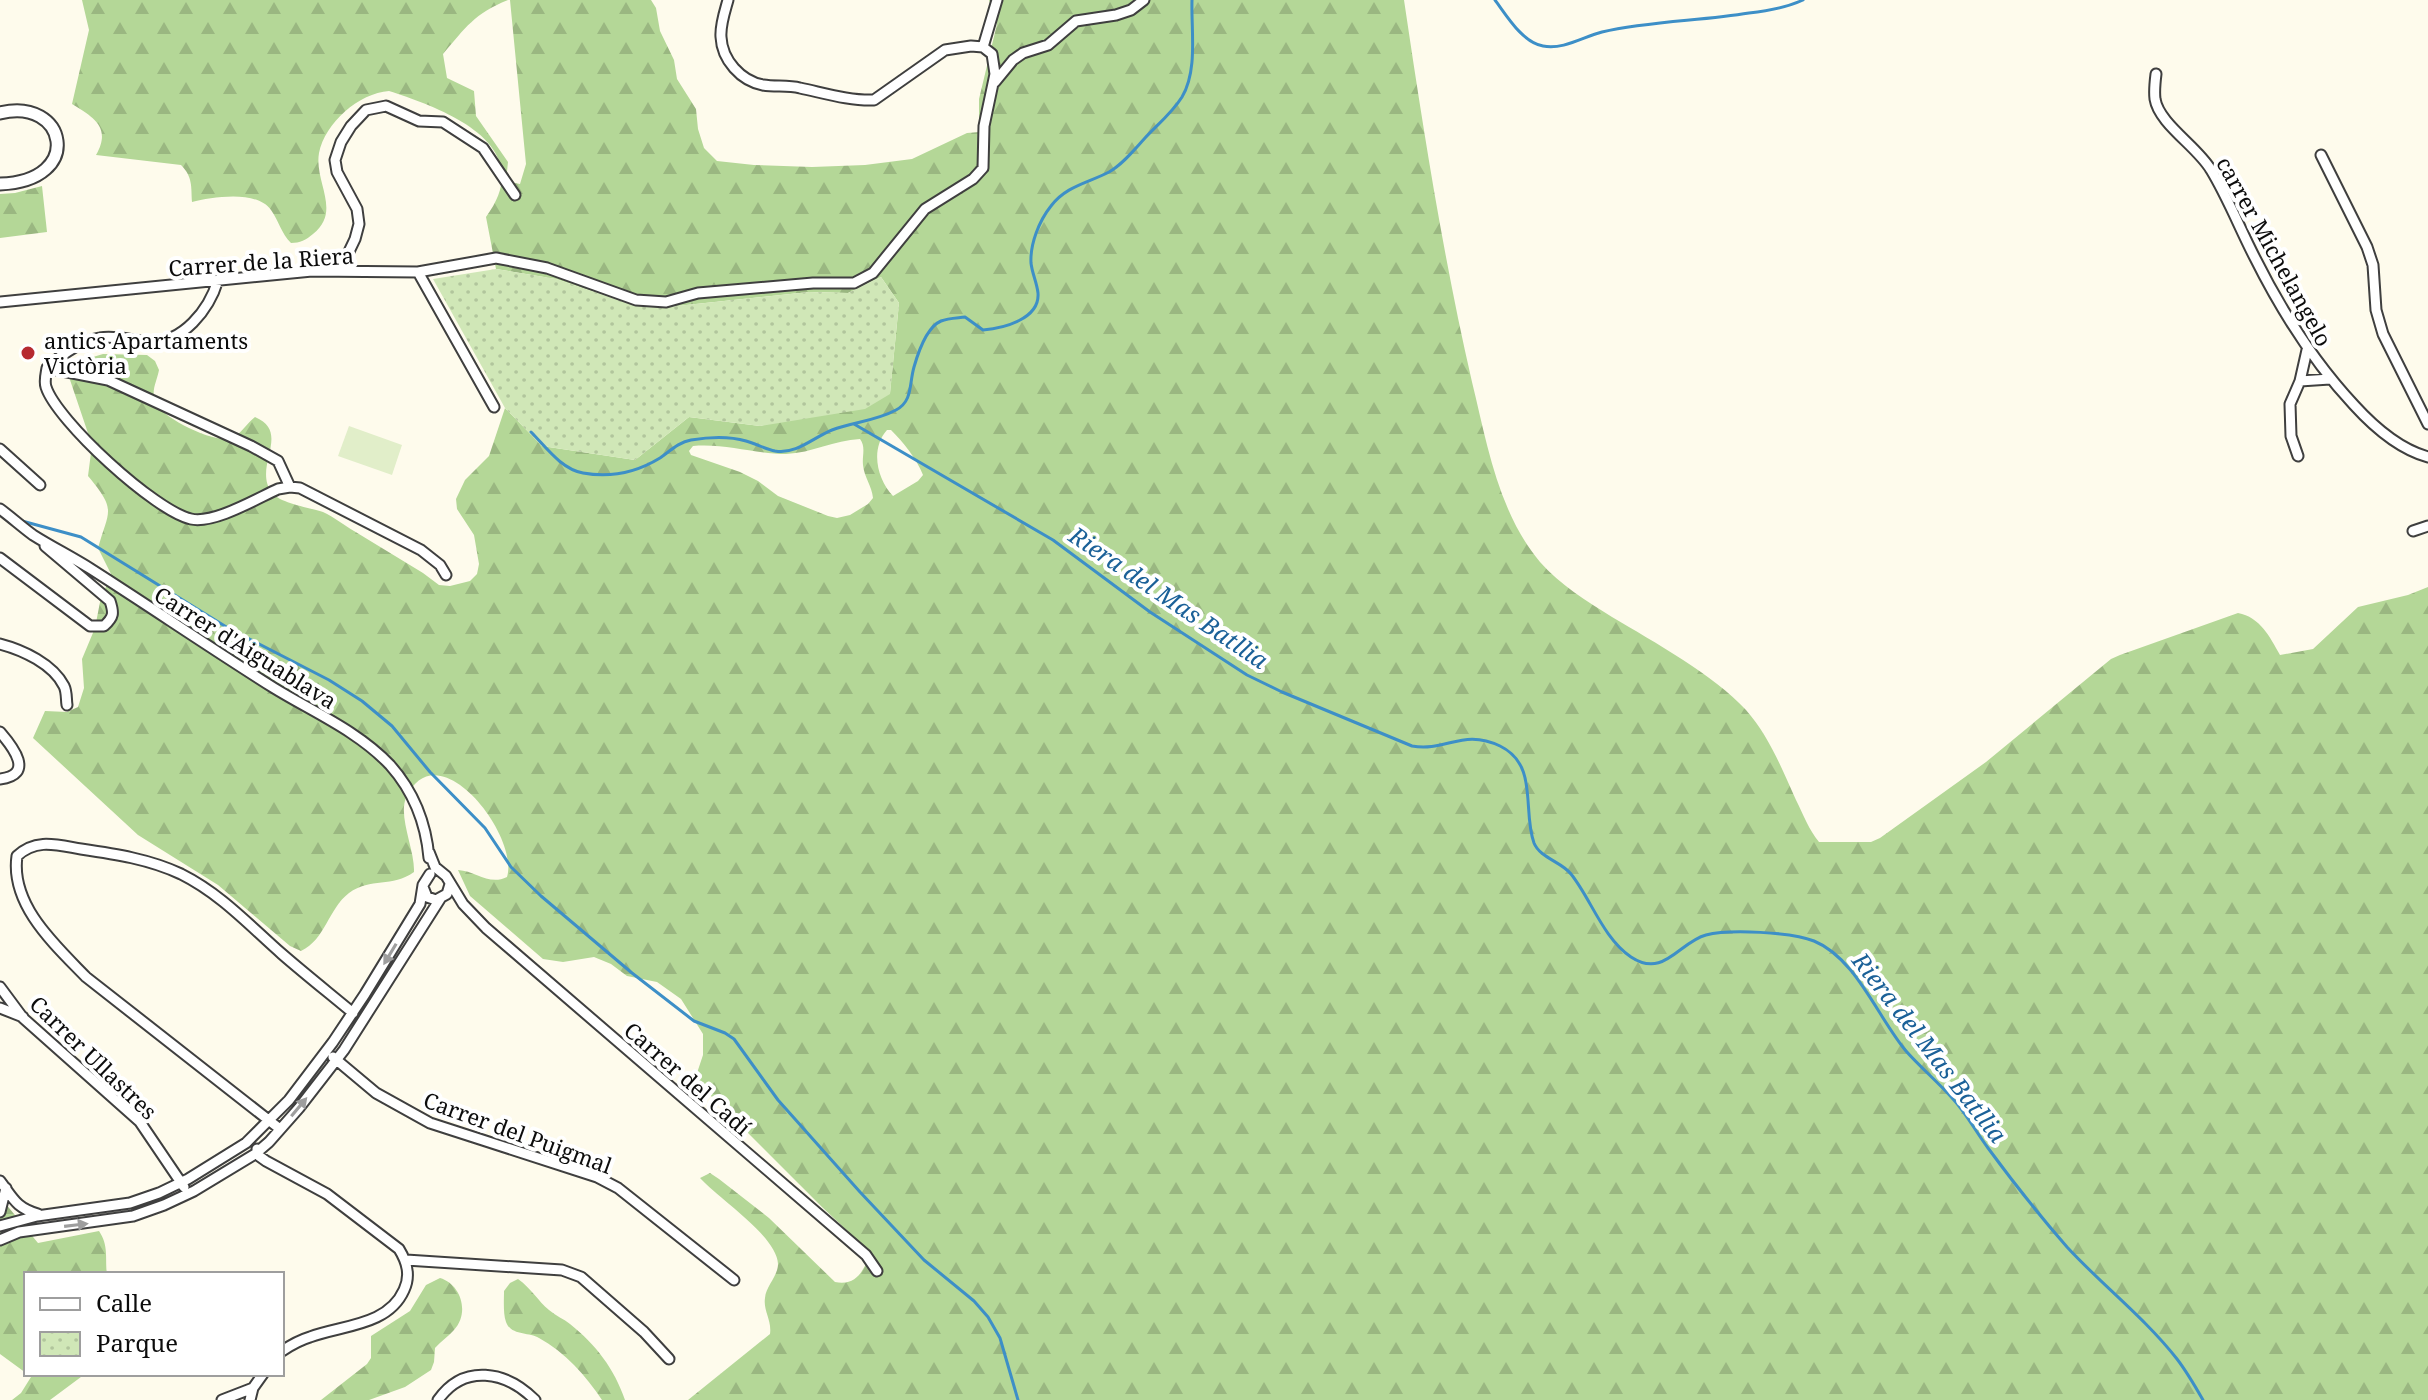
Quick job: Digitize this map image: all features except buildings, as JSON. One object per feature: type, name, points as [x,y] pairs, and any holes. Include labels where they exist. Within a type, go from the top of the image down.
[{"type":"street","points":[[728,0],[721,37],[732,66],[748,81],[874,100],[945,50],[971,46],[983,47],[992,54],[994,83]]},
{"type":"street","points":[[983,47],[997,0]]},
{"type":"street","points":[[994,83],[1013,60],[1023,53],[1048,45],[1076,21],[1116,15],[1131,10],[1144,0]]},
{"type":"street","name":"carrer Michelangelo","points":[[2156,74],[2155,101],[2161,113],[2212,171],[2257,262],[2307,350],[2363,416],[2399,444],[2428,457]]},
{"type":"street","name":"Carrer de la Riera","points":[[0,302],[312,271],[418,272],[482,259],[508,259],[547,268],[636,300],[666,302],[713,291],[854,283],[873,273],[925,209],[973,179],[983,168],[984,126],[994,83]]},
{"type":"street","points":[[342,270],[359,224],[357,209],[337,172],[335,160],[341,142],[366,110],[386,106],[419,121],[443,122],[483,148],[515,195]]},
{"type":"street","points":[[0,113],[23,109],[35,114],[53,129],[58,141],[53,163],[46,171],[18,183],[0,184]]},
{"type":"street","points":[[2321,155],[2367,247],[2373,265],[2376,310],[2383,334],[2428,424]]},
{"type":"street","points":[[418,272],[494,407]]},
{"type":"street","points":[[218,280],[207,307],[171,338],[146,342],[96,338],[77,345],[47,368],[46,387],[68,421],[97,453],[178,514],[206,520],[278,489],[300,488],[421,550],[440,565],[446,575]]},
{"type":"street","points":[[2298,456],[2291,436],[2290,404],[2300,381],[2307,350]]},
{"type":"street","points":[[47,368],[108,380],[251,446],[278,461],[290,487]]},
{"type":"street","points":[[2300,381],[2330,379]]},
{"type":"street","points":[[0,449],[40,485]]},
{"type":"street","name":"Carrer d'Aiguablava","points":[[0,509],[31,533],[372,749],[408,789],[420,812],[429,852],[435,867],[442,874]]},
{"type":"street","points":[[2413,531],[2428,526]]},
{"type":"street","points":[[0,558],[90,626],[104,626],[112,619],[114,611],[110,601],[31,533]]},
{"type":"street","points":[[0,644],[43,663],[66,689],[67,705]]},
{"type":"street","points":[[0,732],[17,755],[19,766],[16,773],[0,779]]},
{"type":"street","points":[[280,1129],[86,977],[35,921],[22,896],[16,873],[17,856],[29,846],[49,844],[131,856],[178,873],[206,887],[229,904],[287,959],[353,1013]]},
{"type":"street","name":"Carrer d'Aiguablava","points":[[429,852],[430,874]]},
{"type":"street","points":[[0,1226],[42,1216],[130,1203],[159,1193],[229,1156],[270,1121],[353,1013],[420,904],[423,885],[430,874],[442,874],[450,884],[447,894],[336,1059],[299,1108],[259,1150],[236,1167],[187,1194],[133,1216],[19,1232],[0,1240]]},
{"type":"street","name":"Carrer del Cadí","points":[[450,884],[472,914]]},
{"type":"street","points":[[423,885],[427,897],[441,899]]},
{"type":"street","name":"Carrer del Cadí","points":[[441,899],[458,904],[472,914],[866,1255],[877,1271]]},
{"type":"street","name":"Carrer Ullastres","points":[[0,987],[23,1018],[140,1122],[187,1194]]},
{"type":"street","points":[[0,1008],[23,1018]]},
{"type":"street","name":"Carrer del Puigmal","points":[[325,1052],[376,1093],[430,1123],[597,1177],[618,1188],[734,1280]]},
{"type":"street","points":[[250,1140],[259,1150],[259,1156],[327,1194],[399,1249],[406,1260],[408,1272],[399,1300],[388,1311],[367,1321],[312,1336],[284,1350]]},
{"type":"street","points":[[3,1185],[24,1210],[42,1216]]},
{"type":"street","points":[[0,1212],[5,1197],[3,1185]]},
{"type":"street","points":[[406,1260],[562,1270],[581,1277],[644,1332],[669,1359]]},
{"type":"street","points":[[438,1400],[449,1386],[466,1377],[488,1374],[506,1381],[535,1400]]},
{"type":"street","points":[[250,1400],[253,1388],[262,1376]]},
{"type":"street","points":[[222,1400],[253,1388]]},
{"type":"green space","points":[[82,0],[508,0],[479,16],[443,54],[447,78],[474,91],[476,116],[508,162],[506,181],[520,184],[526,164],[510,0],[651,0],[656,8],[660,31],[674,60],[677,79],[696,109],[704,148],[717,161],[812,167],[912,159],[967,133],[979,132],[979,99],[997,24],[989,0],[1404,0],[1434,192],[1462,335],[1489,453],[1514,521],[1540,562],[1565,585],[1701,672],[1746,710],[1768,742],[1806,822],[1819,842],[1871,842],[1880,838],[1986,762],[2111,659],[2120,655],[2238,613],[2258,623],[2280,655],[2313,649],[2358,607],[2428,587],[2428,1400],[688,1400],[770,1334],[765,1298],[778,1264],[775,1253],[758,1230],[700,1178],[710,1173],[719,1179],[769,1218],[835,1282],[854,1279],[871,1253],[700,1085],[697,1073],[703,1055],[703,1034],[681,999],[657,982],[627,976],[611,964],[594,957],[563,962],[543,959],[470,896],[458,870],[488,879],[500,879],[507,877],[508,859],[489,816],[473,796],[455,782],[437,775],[420,780],[406,798],[405,824],[414,872],[398,880],[365,885],[349,893],[336,907],[322,932],[301,951],[290,946],[218,885],[138,835],[33,738],[45,711],[67,712],[78,707],[84,688],[82,659],[111,574],[98,548],[107,517],[107,504],[88,476],[92,445],[68,374],[83,360],[103,354],[147,355],[155,361],[159,370],[154,389],[155,401],[167,415],[202,434],[225,439],[235,436],[255,417],[266,424],[270,432],[267,483],[276,497],[327,514],[439,585],[450,586],[470,581],[477,574],[479,564],[474,535],[457,509],[456,499],[465,480],[489,456],[505,408],[542,446],[635,460],[689,417],[760,426],[890,393],[899,303],[881,277],[848,293],[809,292],[658,308],[636,306],[556,279],[496,269],[486,217],[500,191],[501,169],[494,150],[478,133],[458,120],[389,91],[366,97],[355,104],[328,131],[322,142],[318,164],[325,196],[325,216],[310,236],[291,243],[271,210],[256,200],[234,197],[192,202],[189,178],[181,165],[96,155],[101,130],[93,118],[72,104],[89,30]],"holes":[[[887,430],[891,430],[905,445],[923,475],[893,496],[883,481],[877,455]],[[860,439],[864,469],[873,498],[850,515],[837,518],[778,496],[758,481],[691,455],[689,451],[693,446],[705,445],[786,454]]]},
{"type":"green space","points":[[42,186],[47,232],[0,238],[0,194]]},
{"type":"green space","points":[[496,269],[556,279],[636,306],[658,308],[809,292],[848,293],[881,277],[899,303],[890,394],[865,409],[760,426],[689,417],[635,460],[542,446],[505,408],[433,279]]},
{"type":"green space","points":[[349,426],[402,445],[392,475],[338,456]]},
{"type":"green space","points":[[0,1197],[38,1243],[99,1231],[105,1247],[107,1272],[24,1272],[24,1372],[0,1354]]},
{"type":"green space","points":[[440,1278],[458,1293],[462,1316],[454,1330],[435,1348],[431,1370],[405,1387],[369,1400],[321,1400],[367,1364],[371,1358],[371,1336],[410,1311],[426,1285]]},
{"type":"green space","points":[[518,1279],[596,1349],[610,1367],[625,1400],[602,1400],[558,1350],[535,1336],[516,1332],[508,1326],[504,1315],[504,1291]]},
{"type":"green space","points":[[82,1376],[50,1400],[12,1400],[21,1393],[31,1377]]},
{"type":"waterway","points":[[531,432],[554,457],[575,471],[613,474],[642,467],[691,440],[733,438],[783,452],[798,448],[832,430],[896,410],[908,397],[918,355],[927,334],[936,324],[965,317],[983,330],[991,329],[1019,320],[1033,309],[1038,293],[1031,263],[1032,248],[1047,212],[1063,194],[1119,165],[1182,97],[1192,62],[1192,0]]},
{"type":"waterway","points":[[1495,0],[1522,34],[1535,44],[1550,47],[1620,28],[1763,11],[1803,0]]},
{"type":"waterway","name":"Riera del Mas Batllia","points":[[854,424],[1053,540],[1150,612],[1247,675],[1412,746],[1435,746],[1475,739],[1500,746],[1512,754],[1525,776],[1534,843],[1571,874],[1605,929],[1631,957],[1643,963],[1662,962],[1696,939],[1729,932],[1791,935],[1829,949],[1854,975],[1906,1051],[1958,1104],[1997,1161],[2046,1223],[2080,1261],[2165,1344],[2203,1400]]},
{"type":"waterway","points":[[22,521],[81,537],[228,628],[329,680],[362,701],[392,726],[430,772],[485,828],[511,867],[541,896],[694,1021],[734,1039],[778,1100],[860,1192],[924,1260],[974,1301],[988,1317],[1000,1338],[1018,1400]]},
{"type":"place","name":"antics Apartaments Victòria","points":[[28,353]]}]
